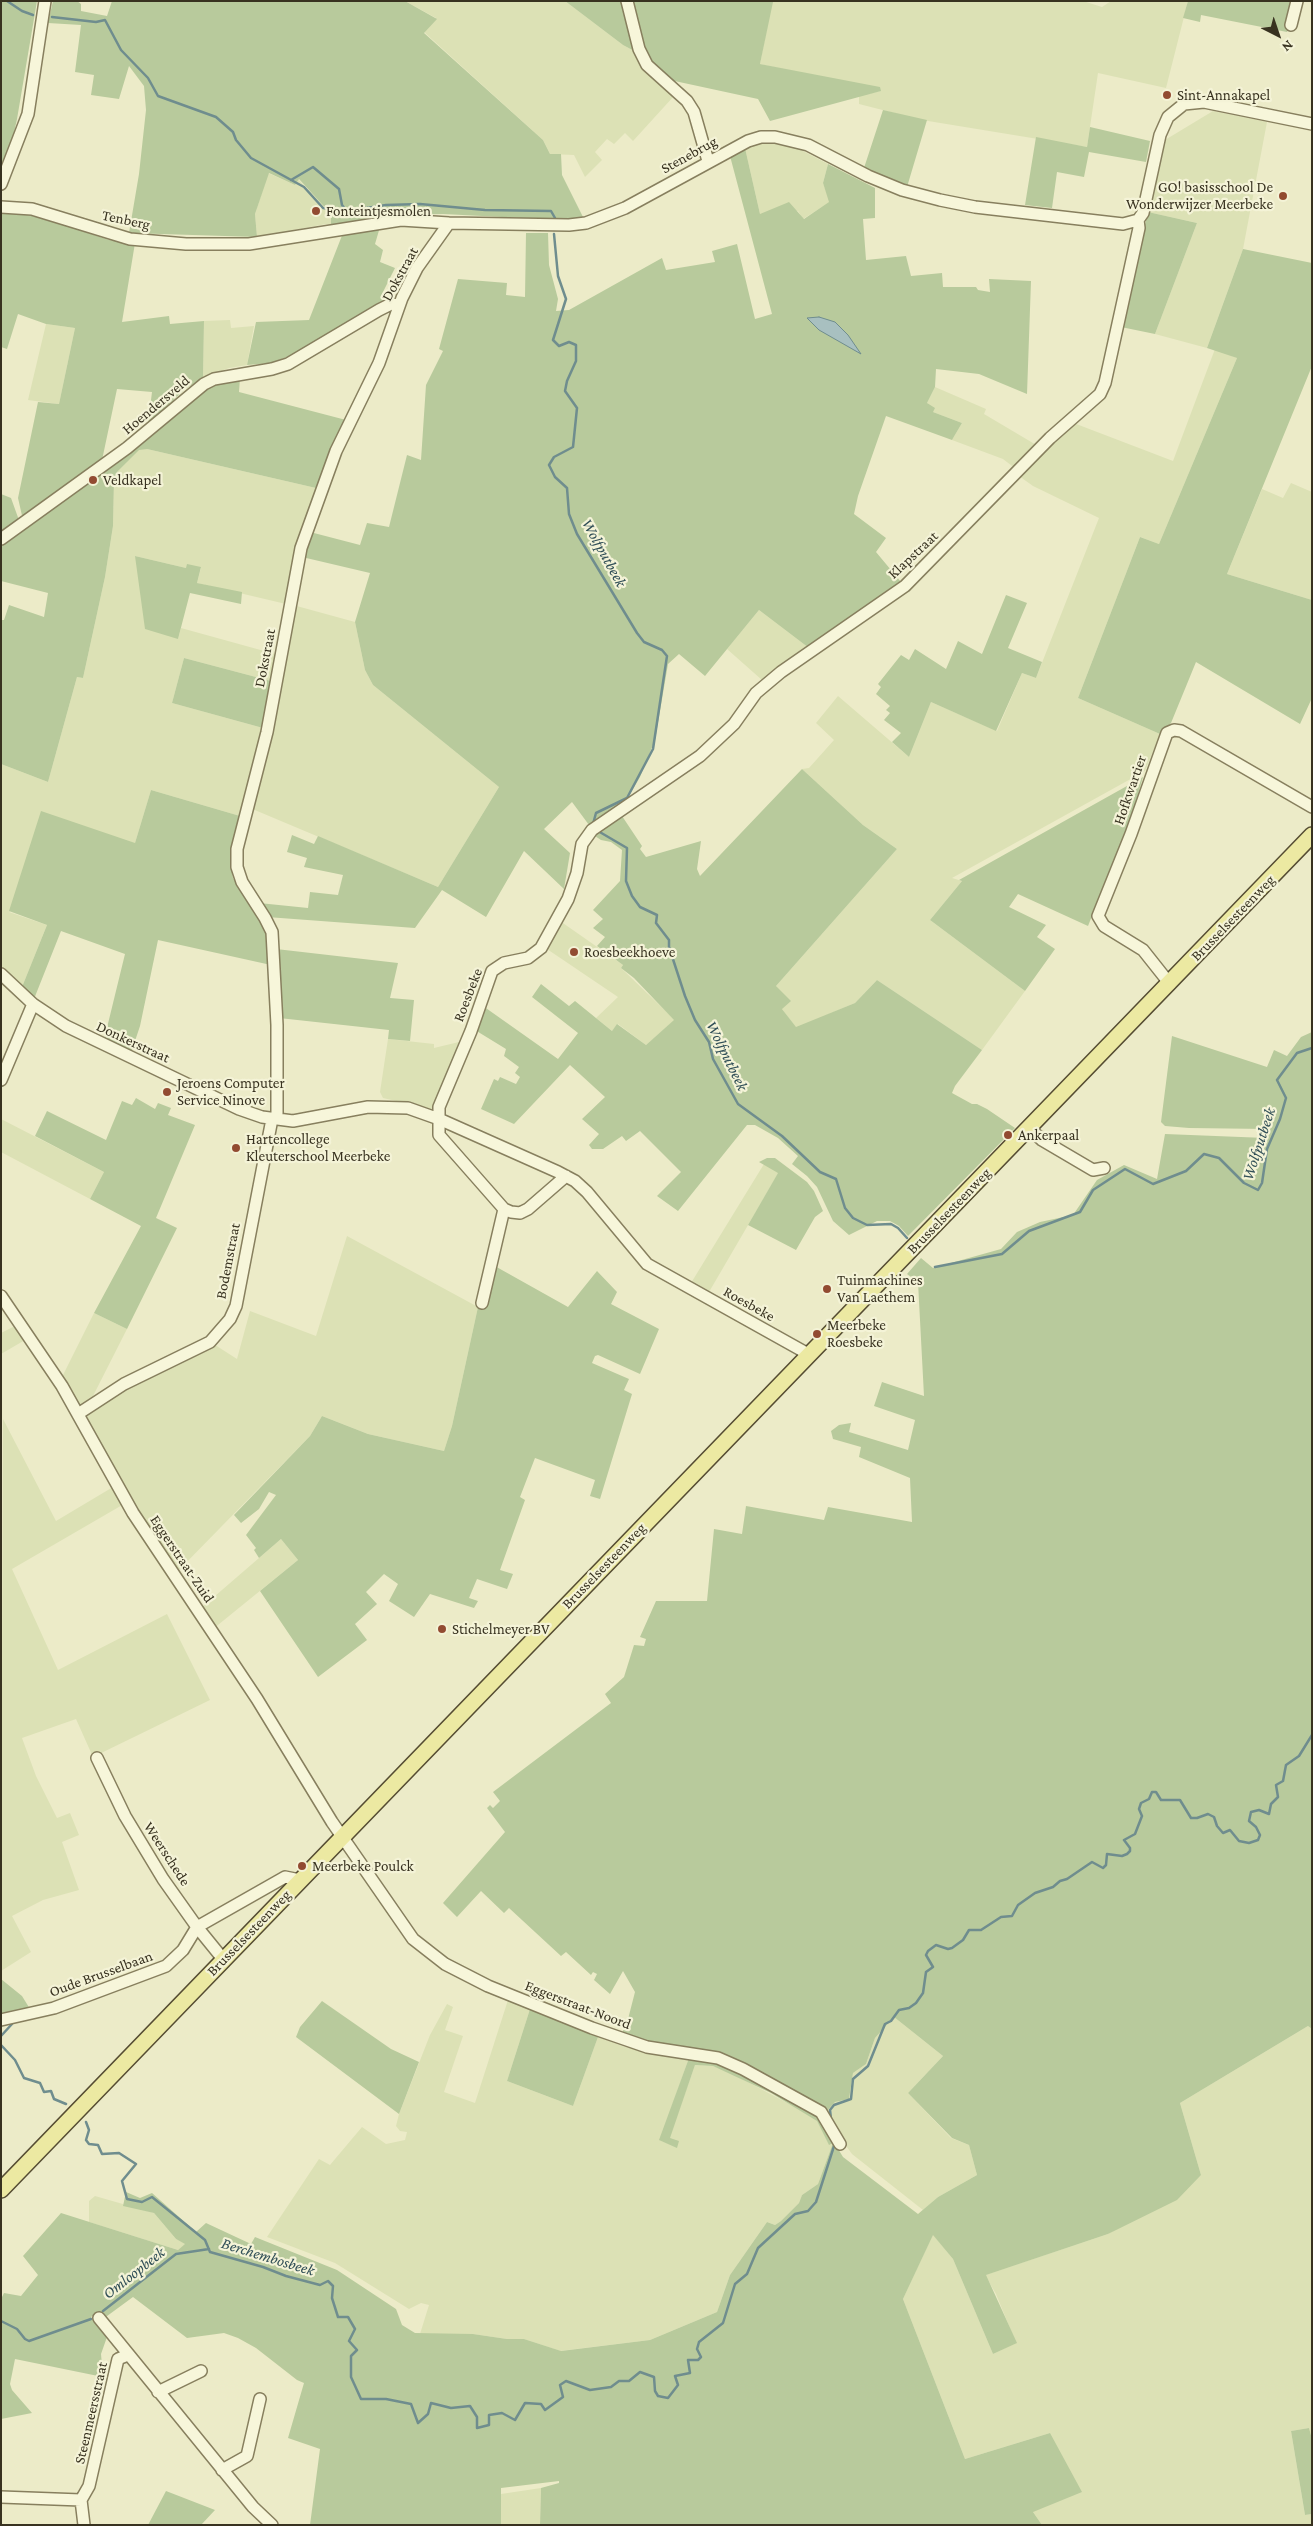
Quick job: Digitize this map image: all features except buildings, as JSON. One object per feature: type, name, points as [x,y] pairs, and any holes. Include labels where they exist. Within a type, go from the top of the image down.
[{"type":"main road","name":"Brusselsesteenweg","points":[[1,2190],[1170,984],[1312,835]]},
{"type":"street","points":[[1,184],[28,114],[45,1]]},
{"type":"street","points":[[627,1],[639,49],[647,66],[687,101],[694,112],[708,161]]},
{"type":"street","points":[[1291,25],[1297,1]]},
{"type":"street","name":"Klapstraat","points":[[592,830],[700,756],[734,724],[756,693],[781,672],[905,586],[1050,438],[1100,394],[1105,383],[1139,228],[1138,220],[1144,207],[1160,135],[1168,117],[1175,109],[1193,102],[1204,102],[1312,124]]},
{"type":"street","name":"Stenebrug","points":[[249,244],[401,220],[552,226],[586,223],[625,208],[708,161],[748,141],[762,137],[776,137],[808,145],[868,176],[902,190],[940,200],[1113,224],[1123,224],[1138,220]]},
{"type":"street","name":"Tenberg","points":[[1,207],[32,209],[130,239],[186,244],[249,244]]},
{"type":"street","name":"Dokstraat","points":[[274,1119],[277,1025],[272,932],[242,882],[237,867],[238,849],[266,732],[301,548],[339,443],[379,363],[399,305],[417,268],[449,223]]},
{"type":"street","name":"Hoendersveld","points":[[1,539],[127,448],[204,384],[214,379],[272,369],[288,364],[379,310],[391,304],[399,305]]},
{"type":"street","name":"Hofkwartier","points":[[1170,984],[1143,950],[1104,926],[1098,916],[1128,842],[1167,733],[1174,730],[1181,731],[1312,807]]},
{"type":"street","name":"Roesbeke","points":[[504,1209],[439,1135],[439,1107],[471,1031],[492,971],[504,963],[528,958],[541,948],[568,899],[577,873],[582,844],[592,830]]},
{"type":"street","name":"Donkerstraat","points":[[1,974],[33,1004],[90,1038],[239,1108],[274,1119],[310,1119],[368,1107],[388,1106],[408,1108],[439,1119]]},
{"type":"street","points":[[1,1080],[33,1004]]},
{"type":"street","name":"Bodemstraat","points":[[78,1414],[124,1384],[210,1342],[226,1325],[236,1306],[274,1119]]},
{"type":"street","name":"Roesbeke","points":[[439,1119],[566,1176],[587,1192],[647,1264],[810,1355]]},
{"type":"street","points":[[1029,1128],[1042,1140],[1093,1170],[1104,1168]]},
{"type":"street","points":[[482,1302],[504,1209],[520,1213],[528,1209],[566,1176]]},
{"type":"street","name":"Eggerstraat-Zuid","points":[[1,1296],[62,1386],[120,1492],[257,1699],[342,1837]]},
{"type":"street","name":"Weerschede","points":[[97,1758],[125,1816],[197,1927],[223,1960]]},
{"type":"street","name":"Eggerstraat-Noord","points":[[342,1837],[413,1939],[445,1964],[488,1986],[592,2028],[655,2049],[718,2058],[821,2112],[840,2144]]},
{"type":"street","name":"Oude Brusselbaan","points":[[1,2020],[54,2008],[166,1966],[183,1950],[197,1927],[285,1877],[300,1880]]},
{"type":"street","points":[[99,2318],[128,2355]]},
{"type":"street","name":"Steenmeersstraat","points":[[81,2500],[89,2486],[118,2359],[128,2355],[253,2507],[272,2525]]},
{"type":"street","points":[[158,2392],[202,2371]]},
{"type":"street","points":[[222,2470],[247,2456],[260,2399]]},
{"type":"street","points":[[1,2497],[81,2500],[84,2525]]},
{"type":"green space","points":[[1,1],[37,1],[12,142],[1,166]]},
{"type":"green space","points":[[53,1],[77,1],[81,4],[81,11],[107,16],[112,1],[405,1],[437,19],[424,33],[543,140],[550,154],[561,154],[562,175],[583,217],[561,220],[443,214],[385,215],[331,226],[331,214],[299,179],[295,185],[269,173],[255,214],[257,237],[129,233],[139,174],[146,110],[144,86],[129,66],[119,99],[91,95],[94,75],[75,72],[81,25],[48,23]]},
{"type":"green space","points":[[405,1],[565,1],[623,45],[636,52],[642,67],[674,96],[633,141],[625,133],[614,144],[607,139],[595,152],[602,160],[585,177],[574,155],[550,154],[543,140],[424,32],[436,18]]},
{"type":"green space","points":[[565,1],[624,1],[636,52],[623,45]]},
{"type":"green space","points":[[632,1],[773,2],[760,64],[880,87],[881,91],[770,121],[758,99],[670,80],[652,64],[644,49]]},
{"type":"green space","points":[[772,1],[1083,1],[1102,7],[1111,1],[1188,1],[1166,88],[1098,73],[1087,147],[922,120],[859,104],[859,96],[880,91],[760,64]]},
{"type":"green space","points":[[1188,1],[1294,1],[1287,32],[1201,15],[1200,22],[1183,18]]},
{"type":"green space","points":[[883,110],[927,120],[907,187],[864,168]]},
{"type":"green space","points":[[1213,111],[1267,122],[1243,249],[1207,348],[1155,334],[1197,223],[1148,212],[1165,140]]},
{"type":"green space","points":[[1090,127],[1150,141],[1146,162],[1089,152],[1084,177],[1057,172],[1052,208],[1025,205],[1036,137],[1087,147]]},
{"type":"green space","points":[[767,142],[799,149],[828,164],[823,183],[830,202],[803,219],[798,211],[760,214],[745,148]]},
{"type":"green space","points":[[745,148],[760,214],[789,202],[804,219],[829,202],[823,183],[828,164],[875,188],[875,218],[863,219],[866,260],[906,256],[911,276],[942,273],[943,287],[976,287],[978,290],[990,292],[989,279],[1031,281],[1027,394],[979,374],[936,369],[935,387],[927,403],[935,408],[933,412],[962,423],[952,440],[886,416],[858,496],[854,514],[886,538],[876,552],[901,582],[809,648],[759,610],[705,676],[679,654],[668,664],[655,740],[640,777],[626,801],[589,825],[572,802],[544,829],[570,853],[564,889],[524,851],[486,917],[442,890],[415,928],[267,917],[259,903],[308,908],[310,892],[338,895],[343,875],[304,867],[307,858],[287,852],[292,835],[314,844],[318,836],[438,887],[499,787],[373,685],[365,670],[355,622],[370,573],[302,557],[310,532],[360,545],[367,523],[389,527],[407,455],[421,460],[426,385],[443,351],[439,349],[458,279],[507,283],[506,295],[525,297],[526,233],[548,233],[549,265],[558,299],[556,311],[569,310],[662,258],[666,270],[715,262],[712,251],[737,244],[755,319],[772,314],[730,156]]},
{"type":"green space","points":[[268,173],[295,185],[298,179],[332,214],[331,226],[326,224],[257,237],[255,214]]},
{"type":"green space","points":[[13,212],[46,219],[109,240],[135,243],[122,322],[169,316],[170,324],[204,321],[203,378],[185,389],[148,424],[152,392],[117,389],[101,465],[23,520],[18,498],[38,402],[59,404],[75,328],[46,324],[18,314],[7,349],[1,347],[1,214]]},
{"type":"green space","points":[[1148,212],[1197,223],[1155,334],[1121,327]]},
{"type":"green space","points":[[380,227],[375,244],[383,250],[380,262],[395,268],[382,294],[389,297],[292,355],[271,363],[247,365],[256,322],[309,320],[343,233]]},
{"type":"green space","points":[[1243,249],[1312,263],[1312,366],[1227,574],[1312,600],[1312,698],[1300,724],[1196,662],[1171,723],[1160,734],[1078,698],[1140,537],[1159,544],[1237,358],[1207,348]]},
{"type":"green space","points":[[230,320],[231,328],[254,326],[247,365],[229,368],[203,378],[204,321]]},
{"type":"green space","points":[[46,324],[75,328],[59,404],[28,400]]},
{"type":"green space","points":[[1215,349],[1237,358],[1159,544],[1140,537],[1078,698],[1160,734],[1145,771],[952,878],[962,881],[930,920],[1025,991],[982,1050],[877,980],[855,1003],[796,1028],[782,1009],[776,986],[897,849],[863,825],[802,769],[809,768],[834,740],[816,723],[838,696],[909,757],[931,702],[997,731],[1022,673],[1036,678],[1099,518],[1033,486],[1019,476],[1071,422],[1173,461]]},
{"type":"green space","points":[[240,378],[239,392],[346,420],[316,488],[147,449],[139,450],[117,472],[114,480],[113,526],[105,577],[83,678],[77,677],[48,782],[1,764],[1,620],[4,620],[9,605],[44,617],[48,593],[1,581],[1,547],[137,446],[191,399],[218,383]]},
{"type":"green space","points":[[935,387],[986,409],[984,414],[1038,446],[1016,469],[1003,459],[952,440],[962,423],[933,412],[927,403]]},
{"type":"green space","points":[[139,449],[147,449],[316,488],[298,542],[286,604],[197,583],[201,568],[186,568],[135,556],[178,639],[181,628],[275,654],[271,681],[184,658],[172,703],[263,728],[240,816],[151,790],[135,843],[9,912],[47,925],[22,987],[1,968],[1,764],[48,782],[77,677],[83,678],[105,577],[113,526],[114,480],[117,472]]},
{"type":"green space","points":[[1291,483],[1312,492],[1312,600],[1227,574],[1262,489],[1283,498]]},
{"type":"green space","points":[[1,494],[11,498],[20,523],[1,536]]},
{"type":"green space","points":[[135,556],[186,568],[187,564],[201,567],[197,583],[242,592],[241,604],[190,593],[178,639],[145,629]]},
{"type":"green space","points":[[1006,595],[1027,603],[1008,648],[1042,662],[1036,678],[1022,673],[996,731],[931,702],[909,757],[892,742],[901,733],[884,720],[890,713],[886,710],[890,706],[876,694],[881,687],[878,684],[901,655],[909,660],[915,649],[946,669],[958,641],[982,654]]},
{"type":"green space","points":[[293,605],[355,622],[365,670],[373,685],[499,787],[438,887],[250,808]]},
{"type":"green space","points":[[759,610],[809,648],[762,680],[727,649]]},
{"type":"green space","points":[[184,658],[271,681],[263,728],[172,703]]},
{"type":"green space","points":[[802,769],[863,825],[897,849],[776,986],[791,1001],[782,1009],[796,1027],[855,1003],[877,980],[982,1050],[955,1086],[952,1093],[972,1104],[977,1104],[987,1109],[1015,1128],[908,1236],[899,1226],[890,1221],[877,1221],[849,1235],[833,1221],[817,1187],[792,1164],[798,1156],[778,1138],[755,1125],[747,1125],[678,1211],[657,1196],[681,1172],[640,1131],[626,1141],[622,1136],[603,1149],[592,1149],[589,1145],[599,1134],[582,1119],[605,1097],[570,1065],[514,1124],[481,1109],[494,1079],[498,1081],[500,1077],[516,1084],[520,1077],[515,1073],[519,1067],[504,1056],[506,1049],[475,1030],[483,1006],[558,1059],[578,1033],[532,997],[541,984],[569,1006],[575,1001],[612,1031],[617,1024],[646,1045],[674,1020],[634,978],[621,968],[623,965],[597,946],[605,937],[593,928],[603,919],[593,910],[620,881],[622,850],[611,842],[601,840],[592,834],[620,813],[642,846],[640,849],[646,857],[701,841],[697,869],[700,876]]},
{"type":"green space","points":[[1143,777],[1132,815],[1088,926],[1018,894],[1009,907],[1046,925],[1037,937],[1055,949],[1025,991],[930,920],[962,881],[959,880]]},
{"type":"green space","points":[[151,790],[240,816],[231,852],[233,878],[265,926],[271,965],[158,940],[140,1026],[131,1053],[104,1040],[125,954],[61,931],[34,999],[22,987],[47,925],[9,911],[41,811],[135,843]]},
{"type":"green space","points":[[560,921],[623,965],[621,968],[675,1020],[646,1045],[618,1024],[612,1031],[596,1018],[618,997],[544,947]]},
{"type":"green space","points":[[276,949],[398,963],[390,998],[414,1000],[410,1041],[388,1039],[389,1030],[279,1018]]},
{"type":"green space","points":[[1312,1032],[1312,2029],[1308,2026],[1180,2103],[1201,2175],[1177,2200],[1108,2234],[986,2275],[1017,2343],[993,2354],[953,2259],[933,2235],[903,2299],[965,2459],[1050,2433],[1082,2492],[1033,2512],[1042,2525],[540,2525],[541,2488],[559,2483],[559,2481],[501,2488],[501,2525],[310,2525],[320,2449],[288,2438],[304,2383],[297,2380],[256,2348],[238,2338],[224,2333],[187,2338],[133,2297],[103,2319],[98,2312],[91,2317],[107,2337],[101,2354],[103,2377],[15,2359],[10,2384],[12,2390],[32,2413],[1,2419],[1,2299],[4,2293],[21,2296],[38,2275],[23,2256],[61,2213],[178,2250],[185,2244],[176,2239],[154,2213],[123,2206],[126,2192],[140,2198],[152,2193],[196,2232],[206,2223],[251,2244],[255,2237],[337,2270],[396,2309],[402,2325],[415,2333],[473,2334],[507,2339],[524,2339],[561,2351],[650,2340],[717,2312],[730,2275],[767,2222],[775,2225],[781,2221],[799,2203],[802,2195],[818,2184],[833,2143],[829,2145],[817,2121],[771,2093],[713,2066],[695,2065],[670,2138],[679,2141],[677,2148],[659,2140],[689,2058],[724,2065],[815,2111],[843,2157],[918,2214],[938,2197],[977,2175],[969,2145],[952,2138],[908,2093],[943,2056],[894,2017],[875,2038],[866,2064],[853,2073],[849,2099],[835,2102],[827,2111],[724,2057],[685,2051],[621,2035],[627,2023],[635,1992],[623,1971],[610,1994],[594,1980],[597,1974],[593,1972],[591,1975],[566,1952],[561,1956],[509,1908],[504,1913],[481,1891],[457,1917],[443,1903],[505,1832],[487,1808],[490,1805],[493,1808],[500,1801],[493,1792],[611,1703],[605,1694],[624,1677],[634,1645],[644,1646],[646,1639],[640,1637],[656,1601],[707,1601],[714,1529],[742,1534],[746,1506],[824,1520],[828,1507],[912,1522],[910,1478],[859,1457],[861,1447],[833,1439],[831,1431],[839,1425],[851,1423],[849,1432],[908,1450],[915,1420],[874,1406],[882,1382],[924,1396],[918,1282],[907,1274],[921,1258],[933,1268],[1001,1249],[1017,1232],[1040,1222],[1073,1215],[1097,1180],[1124,1165],[1157,1179],[1165,1134],[1266,1138],[1267,1129],[1189,1128],[1165,1126],[1161,1122],[1172,1036],[1267,1067],[1274,1050],[1287,1056],[1301,1037]]},
{"type":"green space","points":[[388,1039],[434,1044],[434,1048],[459,1042],[436,1104],[432,1109],[383,1098],[380,1092]]},
{"type":"green space","points":[[136,1098],[155,1109],[158,1103],[171,1108],[168,1115],[195,1125],[156,1218],[177,1228],[127,1329],[94,1313],[141,1226],[90,1199],[104,1172],[35,1136],[47,1111],[106,1140],[122,1101],[132,1105]]},
{"type":"green space","points":[[1,1119],[104,1172],[90,1199],[1,1152]]},
{"type":"green space","points":[[767,1158],[775,1158],[807,1182],[814,1191],[823,1211],[815,1217],[796,1250],[748,1225],[778,1173],[759,1162]]},
{"type":"green space","points":[[764,1164],[779,1172],[709,1292],[691,1283]]},
{"type":"green space","points":[[347,1236],[478,1307],[452,1426],[444,1451],[368,1434],[322,1416],[310,1436],[176,1573],[83,1420],[92,1406],[212,1343],[237,1359],[250,1311],[316,1336]]},
{"type":"green space","points":[[493,1265],[568,1307],[597,1271],[617,1292],[611,1304],[659,1329],[640,1374],[598,1355],[595,1356],[592,1363],[629,1379],[624,1390],[632,1394],[600,1499],[590,1496],[595,1480],[535,1458],[520,1497],[525,1500],[500,1570],[513,1574],[507,1589],[477,1579],[469,1598],[478,1601],[474,1608],[430,1594],[414,1617],[389,1601],[398,1584],[384,1574],[366,1592],[377,1604],[355,1624],[367,1640],[318,1677],[260,1591],[298,1560],[281,1539],[259,1558],[254,1550],[256,1548],[246,1535],[276,1495],[269,1492],[259,1509],[241,1523],[234,1515],[310,1436],[322,1416],[368,1434],[444,1451],[452,1426],[478,1307],[483,1304]]},
{"type":"green space","points":[[94,1313],[127,1329],[93,1396],[81,1405],[76,1405],[61,1379]]},
{"type":"green space","points":[[15,1326],[25,1340],[1,1354],[1,1333]]},
{"type":"green space","points":[[3,1419],[56,1521],[113,1487],[124,1504],[12,1569],[58,1670],[167,1614],[210,1700],[93,1757],[76,1719],[22,1738],[36,1776],[57,1818],[70,1813],[79,1835],[62,1842],[79,1890],[43,1900],[12,1916],[31,1952],[1,1971]]},
{"type":"green space","points":[[281,1539],[298,1560],[213,1629],[200,1609]]},
{"type":"green space","points":[[1,1979],[22,1996],[30,2009],[1,2016]]},
{"type":"green space","points":[[508,2000],[530,2009],[507,2081],[573,2106],[598,2037],[625,2047],[689,2058],[660,2140],[677,2147],[669,2138],[695,2065],[713,2066],[727,2071],[810,2115],[817,2121],[829,2144],[833,2143],[818,2184],[802,2195],[799,2203],[781,2221],[775,2225],[767,2222],[730,2275],[717,2312],[650,2340],[560,2351],[524,2339],[507,2339],[473,2334],[420,2334],[429,2305],[421,2303],[409,2309],[335,2263],[267,2237],[319,2159],[330,2165],[362,2127],[386,2144],[405,2140],[407,2132],[400,2131],[396,2126],[399,2114],[430,2035],[447,2004],[453,2007],[445,2030],[463,2036],[444,2092],[475,2103]]},
{"type":"green space","points":[[322,2001],[391,2049],[419,2062],[399,2114],[296,2037],[300,2027]]},
{"type":"green space","points":[[530,2009],[598,2037],[573,2106],[507,2081]]},
{"type":"green space","points":[[894,2017],[943,2056],[908,2093],[951,2138],[969,2145],[977,2175],[938,2197],[923,2210],[852,2154],[838,2135],[827,2111],[835,2102],[849,2099],[853,2073],[866,2064],[875,2038]]},
{"type":"green space","points":[[1308,2026],[1312,2029],[1312,2439],[1309,2428],[1291,2431],[1305,2515],[1312,2514],[1312,2525],[1042,2525],[1033,2512],[1050,2433],[965,2459],[903,2299],[933,2234],[953,2259],[993,2354],[1016,2343],[996,2294],[985,2275],[1108,2234],[1201,2175],[1180,2103]]},
{"type":"green space","points":[[95,2196],[154,2213],[176,2239],[186,2244],[178,2250],[89,2222],[89,2201]]},
{"type":"green space","points":[[1309,2428],[1312,2439],[1312,2514],[1305,2515],[1291,2431]]},
{"type":"green space","points":[[541,2488],[540,2525],[501,2525],[501,2494]]},
{"type":"green space","points":[[166,2491],[215,2510],[201,2525],[148,2525]]},
{"type":"water","points":[[819,317],[835,322],[848,335],[861,354],[819,330],[807,318]]},
{"type":"waterway","name":"Wolfputbeek","points":[[7,1],[22,11],[33,15]]},
{"type":"waterway","name":"Wolfputbeek","points":[[52,17],[96,22],[105,20],[121,50],[148,78],[158,96],[216,117],[233,132],[236,140],[251,158],[304,187],[323,208],[347,211],[386,205],[420,204],[485,210],[551,211],[555,218]]},
{"type":"waterway","points":[[291,180],[313,167],[339,189],[342,205],[347,211]]},
{"type":"waterway","name":"Wolfputbeek","points":[[554,234],[558,276],[566,299],[553,340],[559,346],[569,342],[576,345],[576,361],[567,381],[565,391],[577,408],[573,447],[554,457],[549,465],[555,477],[567,488],[569,514],[577,534],[637,633],[644,642],[662,650],[667,656],[653,749],[627,798],[596,813],[593,824]]},
{"type":"waterway","name":"Wolfputbeek","points":[[598,831],[627,848],[626,881],[632,896],[640,907],[657,915],[656,923],[669,940],[669,947],[695,1020],[709,1042],[713,1059],[738,1104],[782,1136],[820,1172],[836,1179],[845,1208],[853,1218],[867,1225],[891,1224],[898,1228],[907,1238]]},
{"type":"waterway","name":"Wolfputbeek","points":[[935,1267],[1002,1254],[1029,1231],[1080,1212],[1093,1190],[1125,1169],[1153,1184],[1186,1171],[1204,1154],[1219,1158],[1244,1183],[1258,1190],[1262,1183],[1267,1149],[1280,1119],[1286,1098],[1277,1080],[1297,1053],[1312,1048]]},
{"type":"waterway","name":"Berchembosbeek","points":[[837,2130],[831,2119],[830,2110],[834,2105],[851,2099],[853,2079],[868,2066],[885,2024],[891,2021],[899,2010],[909,2008],[916,2003],[923,1993],[926,1972],[933,1967],[926,1955],[928,1951],[936,1945],[948,1949],[952,1948],[963,1940],[969,1930],[981,1930],[1001,1917],[1012,1916],[1018,1905],[1035,1893],[1053,1887],[1092,1862],[1103,1868],[1106,1865],[1107,1854],[1122,1856],[1127,1854],[1130,1848],[1124,1840],[1135,1834],[1142,1816],[1139,1809],[1141,1803],[1149,1799],[1152,1792],[1156,1792],[1161,1800],[1180,1800],[1191,1818],[1208,1814],[1214,1817],[1217,1826],[1223,1833],[1230,1830],[1239,1841],[1249,1843],[1258,1840],[1260,1835],[1256,1827],[1249,1821],[1251,1812],[1259,1810],[1269,1814],[1271,1804],[1278,1797],[1276,1785],[1283,1781],[1286,1765],[1299,1756],[1312,1735]]},
{"type":"waterway","name":"Berchembosbeek","points":[[1,2036],[12,2024],[12,2021]]},
{"type":"waterway","name":"Berchembosbeek","points":[[1,2045],[15,2060],[24,2078],[40,2083],[44,2092],[51,2091],[54,2099],[66,2104]]},
{"type":"waterway","name":"Berchembosbeek","points":[[86,2122],[89,2130],[86,2140],[89,2144],[98,2145],[102,2154],[119,2153],[136,2164],[122,2181],[127,2199],[142,2202],[152,2197],[205,2240],[210,2252],[320,2285],[328,2281],[333,2286],[332,2298],[338,2317],[348,2317],[355,2329],[349,2341],[357,2350],[351,2356],[351,2377],[361,2399],[386,2399],[411,2404],[418,2423],[428,2414],[431,2403],[451,2408],[470,2406],[477,2417],[477,2428],[489,2425],[489,2415],[502,2413],[515,2420],[525,2403],[541,2404],[545,2410],[563,2397],[560,2385],[566,2381],[590,2390],[611,2387],[619,2381],[629,2381],[640,2372],[654,2377],[655,2391],[658,2396],[668,2398],[678,2385],[675,2376],[690,2373],[688,2360],[698,2360],[701,2357],[697,2349],[699,2342],[723,2323],[735,2284],[747,2274],[758,2248],[795,2214],[808,2211],[816,2202],[835,2143]]},
{"type":"waterway","name":"Omloopbeek","points":[[103,2311],[176,2254],[209,2249]]},
{"type":"waterway","name":"Omloopbeek","points":[[1,2321],[17,2329],[29,2341],[91,2319]]},
{"type":"place","name":"Sint-Annakapel","points":[[1167,95]]},
{"type":"place","name":"GO! basisschool De Wonderwijzer Meerbeke","points":[[1283,196]]},
{"type":"place","name":"Fonteintjesmolen","points":[[316,211]]},
{"type":"place","name":"Veldkapel","points":[[93,480]]},
{"type":"place","name":"Roesbeekhoeve","points":[[574,952]]},
{"type":"place","name":"Jeroens Computer Service Ninove","points":[[167,1092]]},
{"type":"place","name":"Ankerpaal","points":[[1008,1135]]},
{"type":"place","name":"Hartencollege Kleuterschool Meerbeke","points":[[236,1148]]},
{"type":"place","name":"Tuinmachines Van Laethem","points":[[827,1289]]},
{"type":"place","name":"Meerbeke Roesbeke","points":[[817,1334]]},
{"type":"place","name":"Stichelmeyer BV","points":[[442,1629]]},
{"type":"place","name":"Meerbeke Poulck","points":[[302,1866]]}]
